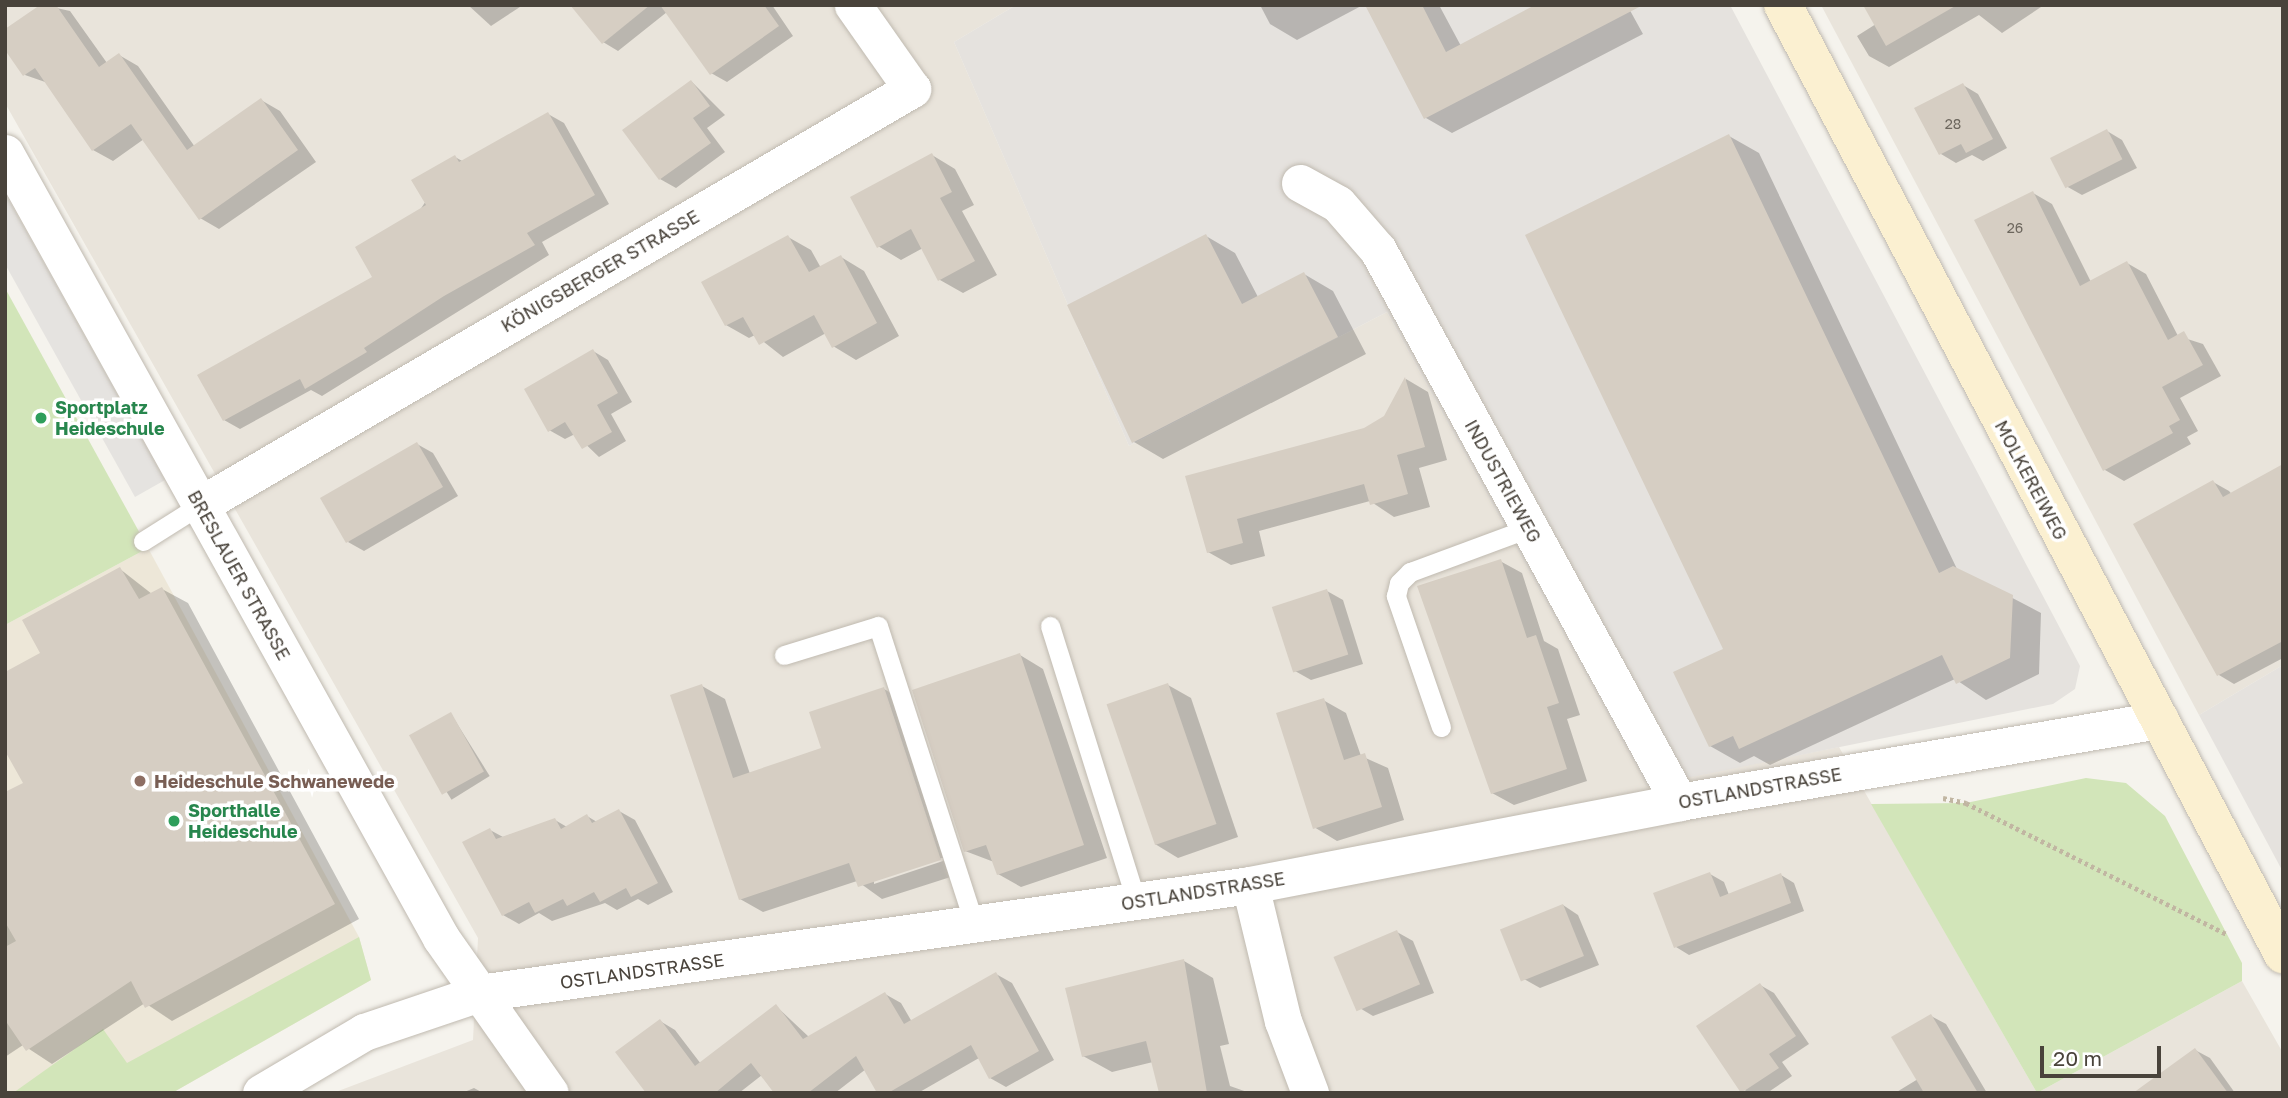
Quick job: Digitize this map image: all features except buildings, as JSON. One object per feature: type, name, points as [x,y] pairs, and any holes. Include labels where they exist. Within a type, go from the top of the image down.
[{"type":"main road","name":"MOLKEREIWEG","points":[[1783,5],[2283,954]]},
{"type":"street","name":"KÖNIGSBERGER STRASSE","points":[[200,505],[912,89],[853,5]]},
{"type":"street","name":"BRESLAUER STRASSE","points":[[5,153],[441,938],[551,1093]]},
{"type":"street","name":"INDUSTRIEWEG","points":[[1300,183],[1338,204],[1378,250],[1679,802]]},
{"type":"street","name":"OSTLANDSTRASSE","points":[[261,1093],[364,1032],[479,993],[1250,885],[1679,802],[2160,720]]},
{"type":"street","points":[[1250,885],[1283,1021],[1310,1093]]},
{"type":"lane","points":[[143,541],[200,505]]},
{"type":"lane","points":[[1440,727],[1396,596],[1399,583],[1410,572],[1529,528]]},
{"type":"lane","points":[[784,655],[878,626],[974,924]]},
{"type":"lane","points":[[1051,626],[1136,901]]},
{"type":"path","points":[[1927,794],[1966,803],[2234,939]]},
{"type":"shaded area","points":[[5,5],[1016,5],[954,42],[1129,446],[1387,312],[1647,785],[1839,747],[2037,1093],[333,1093],[473,1040],[478,938],[5,103]]},
{"type":"shaded area","points":[[1016,5],[1730,5],[2080,666],[2075,689],[2053,704],[1647,786],[1387,312],[1129,446],[954,42]]},
{"type":"shaded area","points":[[1821,5],[2283,5],[2283,665],[2199,715]]},
{"type":"shaded area","points":[[5,193],[165,480],[135,497],[5,264]]},
{"type":"shaded area","name":"Heideschule Schwanewede","points":[[148,548],[359,937],[371,980],[172,1093],[5,1093],[5,625]]},
{"type":"shaded area","points":[[2283,665],[2283,872],[2199,715]]},
{"type":"shaded area","points":[[2242,981],[2283,1053],[2283,1093],[2037,1093]]},
{"type":"green space","name":"Sportplatz Heideschule","points":[[5,288],[148,548],[5,625]]},
{"type":"green space","points":[[2086,778],[2126,783],[2165,816],[2242,963],[2242,981],[2037,1093],[1871,804],[1966,803]]},
{"type":"green space","points":[[359,937],[371,980],[172,1093],[13,1093],[103,1029],[127,1063]]},
{"type":"place","name":"Sportplatz Heideschule","points":[[41,418]]},
{"type":"place","name":"Heideschule Schwanewede","points":[[140,781]]},
{"type":"place","name":"Sporthalle Heideschule","points":[[174,821]]}]
